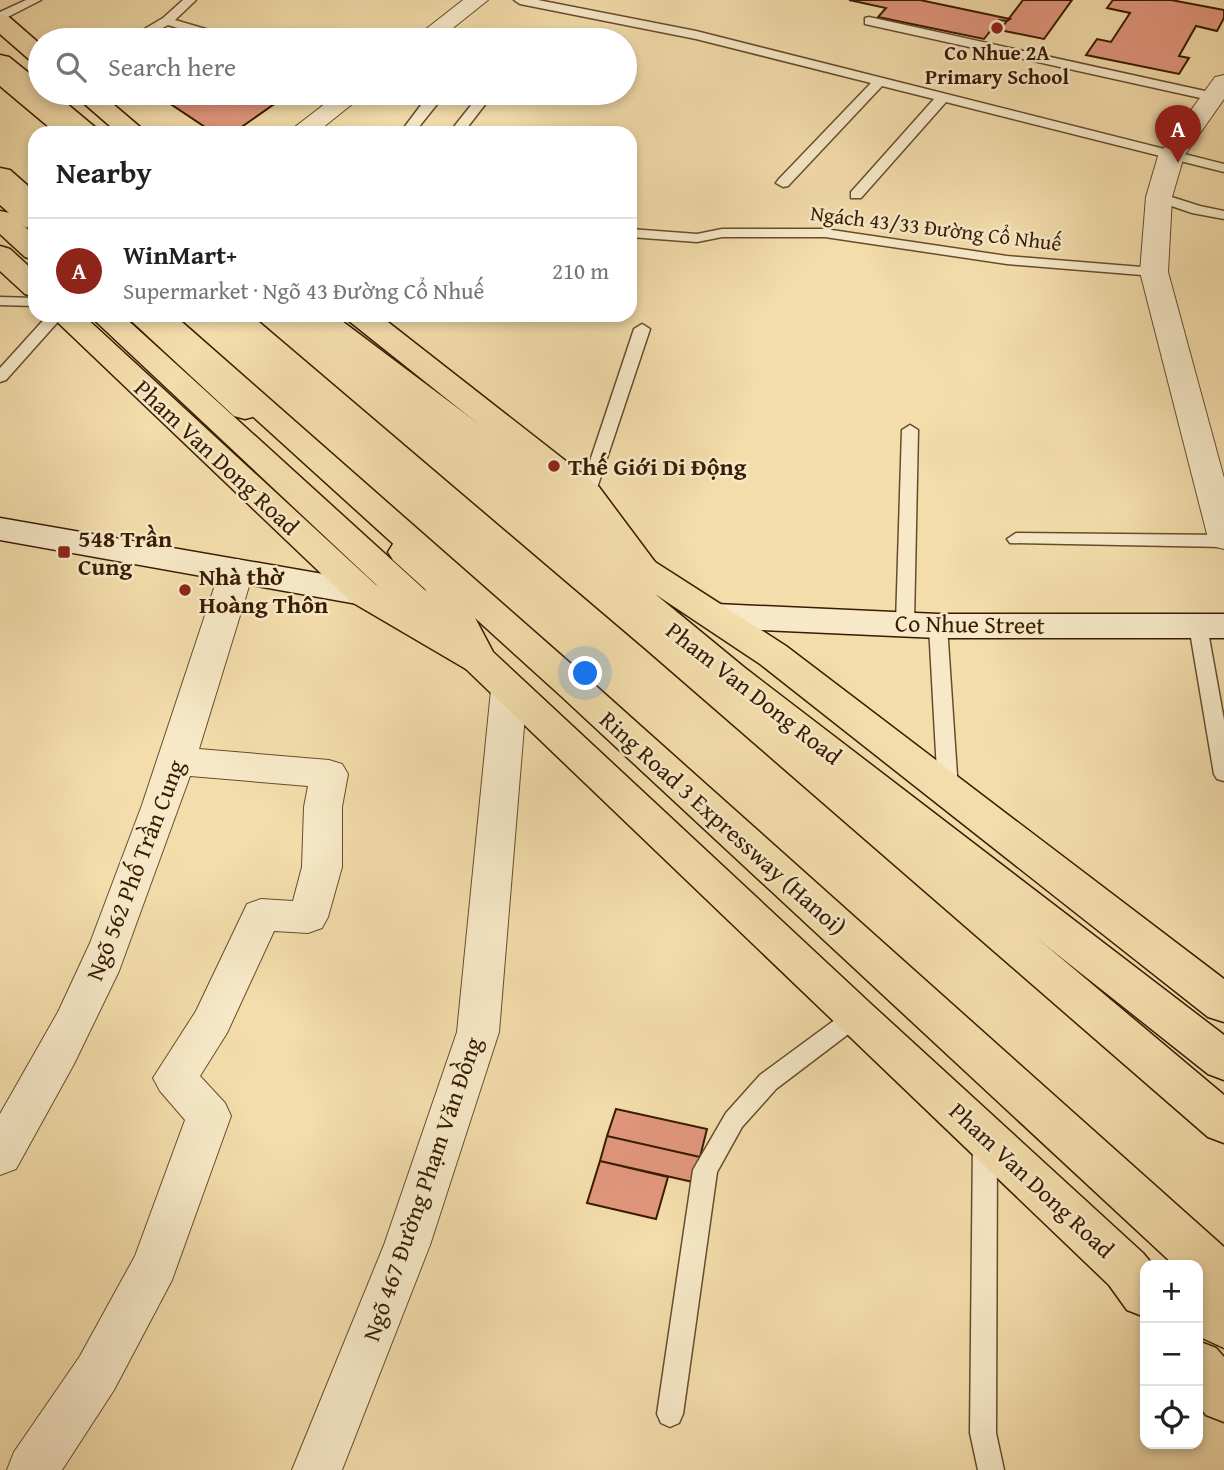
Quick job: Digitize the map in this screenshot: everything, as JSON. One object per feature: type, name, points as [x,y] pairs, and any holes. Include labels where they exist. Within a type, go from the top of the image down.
[{"type":"main road","points":[[0,19],[28,45]]},
{"type":"main road","points":[[0,62],[28,84]]},
{"type":"main road","points":[[0,73],[28,96]]},
{"type":"main road","points":[[0,91],[42,126]]},
{"type":"main road","points":[[38,105],[64,126]]},
{"type":"main road","points":[[54,105],[80,126]]},
{"type":"main road","points":[[100,105],[125,126]]},
{"type":"main road","points":[[0,176],[28,201]]},
{"type":"main road","points":[[0,190],[14,222],[28,241]]},
{"type":"main road","points":[[0,255],[28,281]]},
{"type":"main road","name":"Pham Van Dong Road","points":[[73,322],[363,593],[479,660],[855,1017],[1139,1281]]},
{"type":"main road","points":[[112,322],[479,660]]},
{"type":"main road","name":"Pham Van Dong Road","points":[[148,322],[439,582],[479,660]]},
{"type":"main road","name":"Ring Road 3 Expressway (Hanoi)","points":[[164,322],[574,687],[1224,1279]]},
{"type":"main road","points":[[276,322],[660,641],[1224,1124]]},
{"type":"main road","name":"Pham Van Dong Road","points":[[301,322],[732,677],[1224,1061]]},
{"type":"main road","points":[[324,322],[565,506],[643,570]]},
{"type":"main road","name":"Pham Van Dong Road","points":[[369,322],[587,494],[643,570],[773,655],[1224,1004]]},
{"type":"main road","points":[[0,529],[363,593]]},
{"type":"main road","name":"Co Nhue Street","points":[[716,616],[922,624],[1211,626]]},
{"type":"main road","points":[[1203,1312],[1224,1324]]},
{"type":"main road","points":[[1203,1370],[1224,1396]]},
{"type":"street","points":[[440,28],[477,0]]},
{"type":"street","points":[[1219,90],[1171,156],[1159,197],[1154,272],[1224,540]]},
{"type":"street","points":[[309,126],[338,105]]},
{"type":"street","name":"Ngõ 562 Phố Trần Cung","points":[[0,1155],[68,1032],[110,944],[177,761],[237,570]]},
{"type":"street","name":"Ngõ 467 Đường Phạm Văn Đồng","points":[[317,1470],[407,1245],[478,1032],[509,690]]},
{"type":"street","points":[[32,1470],[97,1373],[155,1265],[209,1115],[175,1078],[212,1021],[261,915],[308,917],[323,867],[323,807],[329,774],[177,761]]},
{"type":"lane","points":[[0,19],[35,0]]},
{"type":"lane","points":[[155,28],[167,22],[190,0]]},
{"type":"lane","points":[[520,0],[696,35],[1224,168]]},
{"type":"lane","points":[[869,21],[1219,90]]},
{"type":"lane","points":[[167,22],[188,28]]},
{"type":"lane","points":[[783,183],[879,82]]},
{"type":"lane","points":[[856,195],[942,98]]},
{"type":"lane","points":[[412,126],[429,105]]},
{"type":"lane","points":[[462,126],[479,105]]},
{"type":"lane","points":[[1159,197],[1197,210],[1224,215]]},
{"type":"lane","name":"Ngách 43/33 Đường Cổ Nhuế","points":[[637,234],[696,238],[722,233],[825,233],[1007,260],[1154,272]]},
{"type":"lane","points":[[0,301],[28,302]]},
{"type":"lane","points":[[0,377],[51,322]]},
{"type":"lane","points":[[587,494],[642,330]]},
{"type":"lane","points":[[910,430],[922,624],[948,790]]},
{"type":"lane","points":[[1016,539],[1224,540]]},
{"type":"lane","points":[[1211,626],[1224,774]]},
{"type":"lane","points":[[670,1414],[705,1170],[734,1120],[768,1082],[855,1017]]},
{"type":"lane","points":[[985,1137],[983,1433],[991,1470]]},
{"type":"building","points":[[849,0],[920,0],[1010,19],[999,20],[984,39],[878,17],[886,8]]},
{"type":"building","points":[[1023,0],[1072,0],[1044,39],[1000,30]]},
{"type":"building","points":[[1113,0],[1171,0],[1224,10],[1224,18],[1217,31],[1196,26],[1179,56],[1189,58],[1179,74],[1086,55],[1097,39],[1111,42],[1130,13],[1107,8]]},
{"type":"building","points":[[172,105],[273,105],[243,126],[204,126]]},
{"type":"building","points":[[616,1109],[707,1129],[700,1157],[607,1136]]},
{"type":"building","points":[[607,1136],[700,1157],[693,1182],[600,1161]]},
{"type":"building","points":[[600,1161],[668,1177],[656,1219],[587,1203]]},
{"type":"place","name":"Co Nhue 2A Primary School","points":[[997,28]]},
{"type":"place","name":"WinMart+","points":[[1178,163]]},
{"type":"place","name":"Thế Giới Di Động","points":[[554,466]]},
{"type":"place","name":"548 Trần Cung","points":[[64,552]]},
{"type":"place","name":"Nhà thờ Hoàng Thôn","points":[[185,590]]}]
